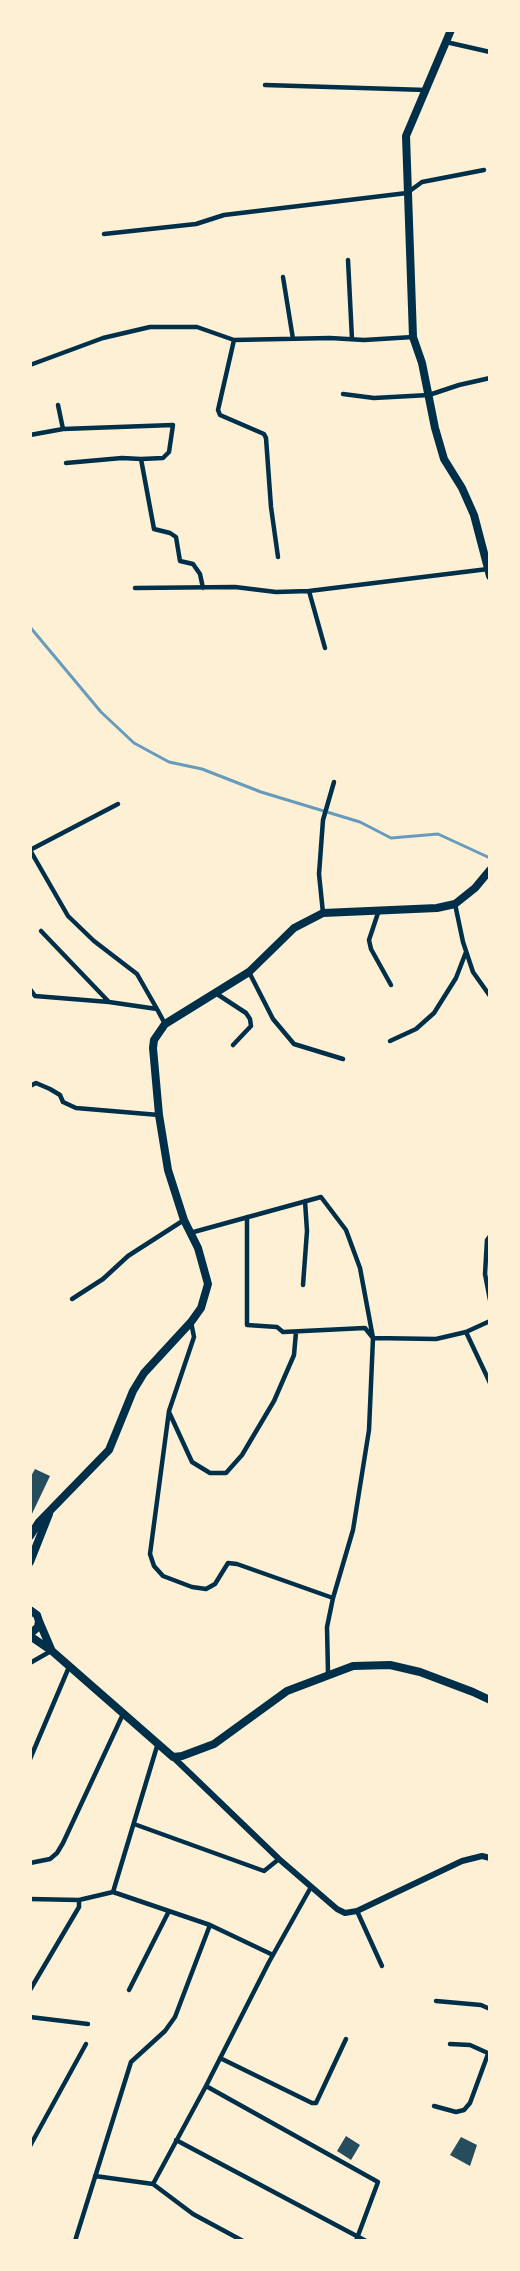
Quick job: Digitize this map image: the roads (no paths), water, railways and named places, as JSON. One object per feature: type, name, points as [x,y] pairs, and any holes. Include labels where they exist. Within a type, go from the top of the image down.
[{"type":"main road","points":[[451,30],[406,136],[413,337],[444,459],[462,488],[474,514],[490,571]]},
{"type":"main road","points":[[30,1536],[39,1522],[109,1450],[133,1392],[144,1373],[191,1322],[201,1308],[208,1284],[198,1248],[184,1220],[168,1170],[159,1115],[153,1048],[154,1040],[165,1024],[217,994],[249,972],[294,928],[323,913],[437,908],[455,904],[487,879],[490,870]]},
{"type":"main road","points":[[30,1562],[50,1513]]},
{"type":"main road","points":[[31,1608],[52,1651]]},
{"type":"main road","points":[[39,1621],[38,1627],[30,1635],[124,1712],[173,1757],[214,1744],[286,1691],[353,1666],[390,1665],[420,1672],[490,1700]]},
{"type":"street","points":[[446,42],[490,52]]},
{"type":"street","points":[[265,85],[426,90]]},
{"type":"street","points":[[104,234],[196,224],[224,215],[407,194],[422,182],[484,170]]},
{"type":"street","points":[[348,260],[352,339]]},
{"type":"street","points":[[283,277],[293,339]]},
{"type":"street","points":[[30,364],[83,344],[150,327],[198,327],[234,340],[413,337]]},
{"type":"street","points":[[234,340],[218,410],[220,415],[264,434],[266,438],[271,507],[278,557]]},
{"type":"street","points":[[343,394],[374,398],[429,395],[490,378]]},
{"type":"street","points":[[58,405],[63,429]]},
{"type":"street","points":[[30,435],[63,429],[173,425],[169,452],[163,458],[122,458],[66,463]]},
{"type":"street","points":[[141,459],[154,529],[176,537],[180,561],[193,564],[203,588]]},
{"type":"street","points":[[135,588],[309,591],[490,571]]},
{"type":"street","points":[[309,591],[325,648]]},
{"type":"street","points":[[323,913],[319,874],[323,819],[334,782]]},
{"type":"street","points":[[118,804],[30,850],[68,916],[94,941],[137,974],[165,1024]]},
{"type":"street","points":[[455,904],[472,972],[490,996]]},
{"type":"street","points":[[379,910],[369,940],[371,950],[391,985]]},
{"type":"street","points":[[41,931],[109,1002]]},
{"type":"street","points":[[390,1041],[416,1029],[434,1013],[456,978],[466,952]]},
{"type":"street","points":[[249,972],[273,1020],[294,1044],[343,1059]]},
{"type":"street","points":[[30,989],[35,996],[109,1002],[157,1010]]},
{"type":"street","points":[[217,994],[246,1013],[250,1019],[251,1026],[233,1045]]},
{"type":"street","points":[[30,1086],[36,1083],[50,1089],[60,1095],[63,1102],[76,1108],[159,1115]]},
{"type":"street","points":[[190,1233],[321,1197],[346,1230],[360,1268],[373,1338],[369,1430],[353,1530],[327,1627],[328,1674]]},
{"type":"street","points":[[303,1285],[307,1231],[305,1201]]},
{"type":"street","points":[[247,1217],[248,1325],[277,1327],[283,1332],[364,1328],[373,1338],[435,1339],[466,1332],[490,1321]]},
{"type":"street","points":[[72,1299],[103,1279],[128,1256],[184,1220]]},
{"type":"street","points":[[490,1236],[487,1240],[485,1274],[490,1300]]},
{"type":"street","points":[[191,1322],[194,1337],[169,1411],[150,1554],[154,1566],[163,1576],[192,1587],[206,1589],[215,1584],[228,1563],[237,1564],[333,1598]]},
{"type":"street","points":[[169,1411],[192,1462],[210,1473],[226,1473],[242,1455],[274,1401],[294,1355],[296,1332]]},
{"type":"street","points":[[466,1332],[490,1383]]},
{"type":"street","points":[[30,1664],[52,1651]]},
{"type":"street","points":[[30,1759],[69,1667]]},
{"type":"street","points":[[30,1863],[50,1859],[57,1853],[124,1712]]},
{"type":"street","points":[[113,1892],[158,1743]]},
{"type":"street","points":[[173,1757],[279,1859],[337,1909],[345,1913],[357,1911],[462,1861],[482,1856],[490,1858]]},
{"type":"street","points":[[134,1824],[264,1871],[279,1859]]},
{"type":"street","points":[[153,2184],[311,1887]]},
{"type":"street","points":[[30,1899],[79,1900],[113,1892],[210,1925],[273,1955]]},
{"type":"street","points":[[30,1990],[79,1907],[79,1900]]},
{"type":"street","points":[[129,1990],[169,1911]]},
{"type":"street","points":[[357,1911],[382,1966]]},
{"type":"street","points":[[75,2241],[131,2062],[165,2031],[175,2017],[210,1925]]},
{"type":"street","points":[[436,2001],[481,2005],[490,2009]]},
{"type":"street","points":[[30,2017],[88,2024]]},
{"type":"street","points":[[220,2058],[316,2103],[346,2039]]},
{"type":"street","points":[[30,2146],[86,2044]]},
{"type":"street","points":[[434,2106],[456,2112],[464,2110],[470,2103],[489,2054],[470,2045],[450,2044]]},
{"type":"street","points":[[206,2086],[378,2182],[357,2239]]},
{"type":"street","points":[[176,2140],[357,2239],[366,2241]]},
{"type":"street","points":[[95,2176],[153,2184],[193,2214],[241,2241]]},
{"type":"waterway","points":[[30,627],[101,712],[134,743],[169,762],[202,769],[261,792],[360,822],[391,838],[438,834],[490,858]]}]
